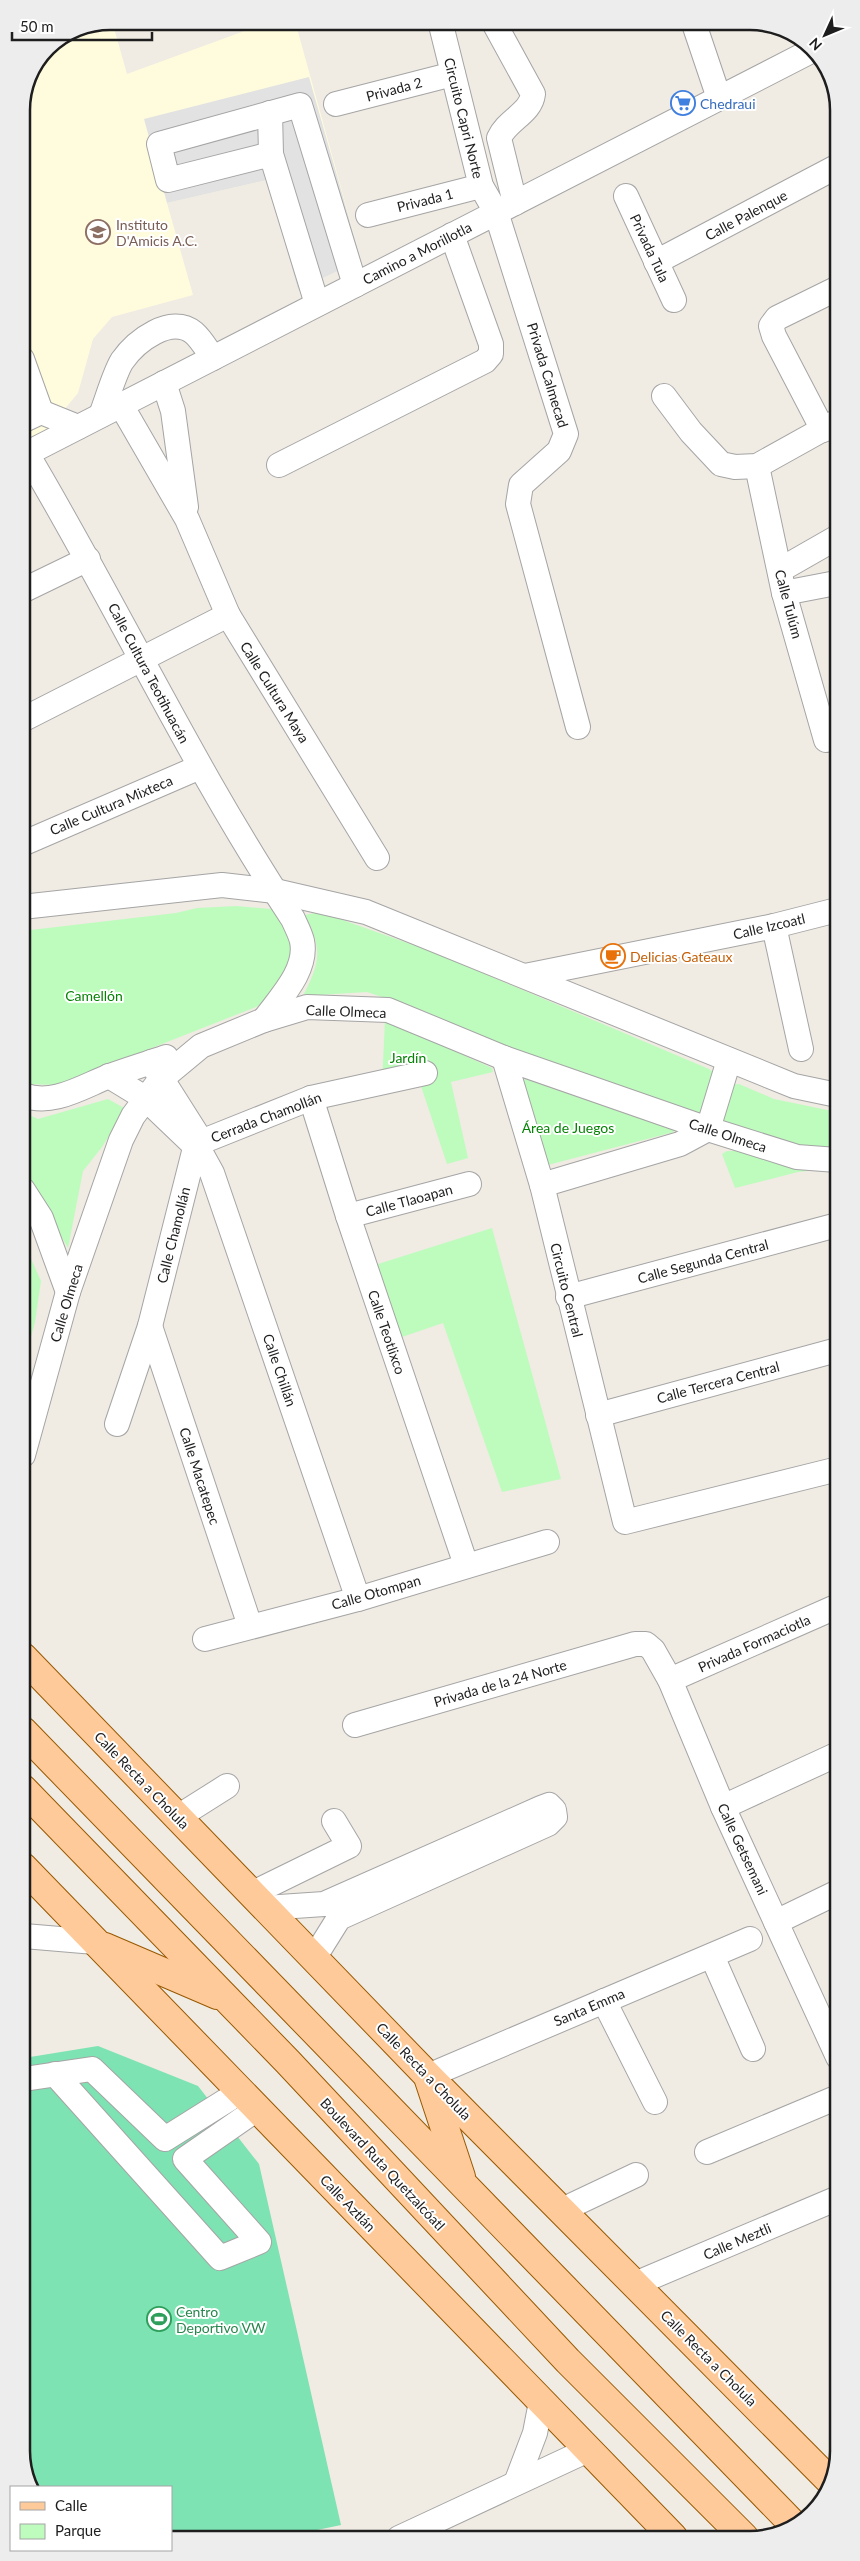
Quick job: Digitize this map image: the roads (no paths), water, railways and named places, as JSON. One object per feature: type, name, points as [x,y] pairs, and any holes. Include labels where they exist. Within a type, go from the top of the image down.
[{"type":"main road","name":"Calle Recta a Cholula","points":[[30,1664],[428,2076],[826,2477]]},
{"type":"main road","points":[[30,1738],[790,2520]]},
{"type":"main road","name":"Boulevard Ruta Quetzalcóatl","points":[[30,1796],[229,1999],[568,2361],[738,2531]]},
{"type":"main road","name":"Calle Aztlán","points":[[30,1873],[94,1942],[588,2450],[663,2531]]},
{"type":"main road","points":[[94,1942],[229,1999]]},
{"type":"main road","points":[[428,2076],[463,2183]]},
{"type":"street","name":"Circuito Capri Norte","points":[[442,30],[481,186],[506,207]]},
{"type":"street","points":[[498,30],[533,94],[531,105],[503,128],[499,138],[506,207]]},
{"type":"street","points":[[697,30],[719,98]]},
{"type":"street","name":"Camino a Morillotla","points":[[30,452],[800,56]]},
{"type":"street","name":"Privada 2","points":[[336,104],[453,74]]},
{"type":"street","points":[[271,154],[168,180],[159,144],[300,105],[355,285]]},
{"type":"street","points":[[270,113],[271,154],[318,304]]},
{"type":"street","name":"Calle Palenque","points":[[656,262],[830,170]]},
{"type":"street","name":"Privada 1","points":[[368,215],[481,186]]},
{"type":"street","name":"Privada Tula","points":[[626,196],[674,300]]},
{"type":"street","name":"Privada Calmecad","points":[[506,207],[566,434],[559,451],[521,485],[518,504],[578,727]]},
{"type":"street","points":[[279,465],[486,361],[491,354],[491,344],[452,235]]},
{"type":"street","points":[[664,396],[691,432],[721,464],[758,466],[830,426],[774,336],[771,326],[777,318],[830,293]]},
{"type":"street","points":[[111,410],[122,362],[152,333],[169,328],[184,327],[195,334],[213,358]]},
{"type":"street","name":"Calle Cultura Maya","points":[[164,383],[172,410],[187,519]]},
{"type":"street","name":"Calle Cultura Maya","points":[[111,410],[187,519],[228,615],[377,858]]},
{"type":"street","points":[[31,416],[78,427]]},
{"type":"street","name":"Calle Cultura Teotihuacán","points":[[30,465],[88,559],[200,767],[293,919],[302,941],[303,959],[290,984],[264,1020]]},
{"type":"street","name":"Calle Tulúm","points":[[758,466],[784,593],[828,706],[826,740]]},
{"type":"street","points":[[780,570],[830,541]]},
{"type":"street","points":[[30,588],[88,559]]},
{"type":"street","points":[[784,593],[830,584]]},
{"type":"street","points":[[30,716],[228,615]]},
{"type":"street","name":"Calle Cultura Mixteca","points":[[30,841],[200,767]]},
{"type":"street","points":[[30,905],[222,885],[275,891],[366,912],[794,1086],[830,1094]]},
{"type":"street","name":"Calle Izcoatl","points":[[525,976],[774,926],[830,912]]},
{"type":"street","points":[[774,926],[801,1049]]},
{"type":"street","name":"Calle Olmeca","points":[[30,1430],[68,1292],[121,1140],[152,1080],[201,1046],[264,1020],[307,1007],[388,1010],[504,1058],[708,1129],[797,1157],[830,1159]]},
{"type":"street","name":"Circuito Central","points":[[504,1058],[542,1185],[568,1297],[625,1522],[830,1471]]},
{"type":"street","points":[[542,1185],[680,1144],[708,1129],[729,1060]]},
{"type":"street","name":"Cerrada Chamollán","points":[[196,1144],[312,1098],[425,1073]]},
{"type":"street","points":[[30,1096],[46,1099],[60,1096],[109,1076],[152,1080]]},
{"type":"street","name":"Calle Chillán","points":[[109,1076],[152,1080],[186,1138],[196,1144],[212,1173],[358,1599]]},
{"type":"street","name":"Calle Teotlixco","points":[[312,1098],[348,1216],[466,1565]]},
{"type":"street","name":"Calle Chamollán","points":[[117,1424],[150,1326],[196,1144]]},
{"type":"street","name":"Calle Tlaoapan","points":[[348,1216],[470,1184]]},
{"type":"street","points":[[30,1201],[41,1218],[68,1292]]},
{"type":"street","name":"Calle Segunda Central","points":[[568,1297],[830,1227]]},
{"type":"street","name":"Calle Macatepec","points":[[150,1326],[250,1626]]},
{"type":"street","name":"Calle Tercera Central","points":[[598,1414],[830,1352]]},
{"type":"street","name":"Calle Otompan","points":[[205,1639],[358,1599],[547,1542]]},
{"type":"street","name":"Privada Formaciotla","points":[[670,1680],[830,1610]]},
{"type":"street","name":"Privada de la 24 Norte","points":[[355,1725],[635,1644],[646,1644]]},
{"type":"street","name":"Calle Getsemani","points":[[646,1644],[653,1650],[670,1680],[723,1807],[830,2040]]},
{"type":"street","points":[[723,1807],[830,1758]]},
{"type":"street","points":[[178,1817],[227,1786]]},
{"type":"street","points":[[258,1901],[324,1904],[541,1808],[549,1805],[554,1810],[555,1817],[548,1824],[339,1918],[314,1958]]},
{"type":"street","points":[[258,1901],[349,1846],[334,1821]]},
{"type":"street","points":[[776,1922],[830,1896]]},
{"type":"street","points":[[30,1937],[94,1942]]},
{"type":"street","name":"Santa Emma","points":[[428,2076],[750,1939]]},
{"type":"street","points":[[712,1956],[753,2049]]},
{"type":"street","points":[[604,2001],[655,2102]]},
{"type":"street","points":[[30,2078],[92,2069],[165,2139],[248,2100]]},
{"type":"street","points":[[55,2074],[220,2258],[259,2242],[184,2159],[248,2100]]},
{"type":"street","points":[[707,2152],[830,2100]]},
{"type":"street","points":[[562,2210],[636,2175]]},
{"type":"street","name":"Calle Meztli","points":[[635,2284],[830,2201]]},
{"type":"street","points":[[516,2483],[535,2433],[541,2402]]},
{"type":"street","points":[[415,2531],[588,2450]]},
{"type":"place","name":"Chedraui","points":[[683,103]]},
{"type":"place","name":"Instituto D'Amicis A.C.","points":[[98,232]]},
{"type":"place","name":"Delicias Gateaux","points":[[613,956]]},
{"type":"place","name":"Centro Deportivo VW","points":[[159,2319]]},
{"type":"park label","name":"Camellón","points":[[94,995]]},
{"type":"park label","name":"Jardín","points":[[408,1057]]},
{"type":"park label","name":"Área de Juegos","points":[[568,1127]]}]
